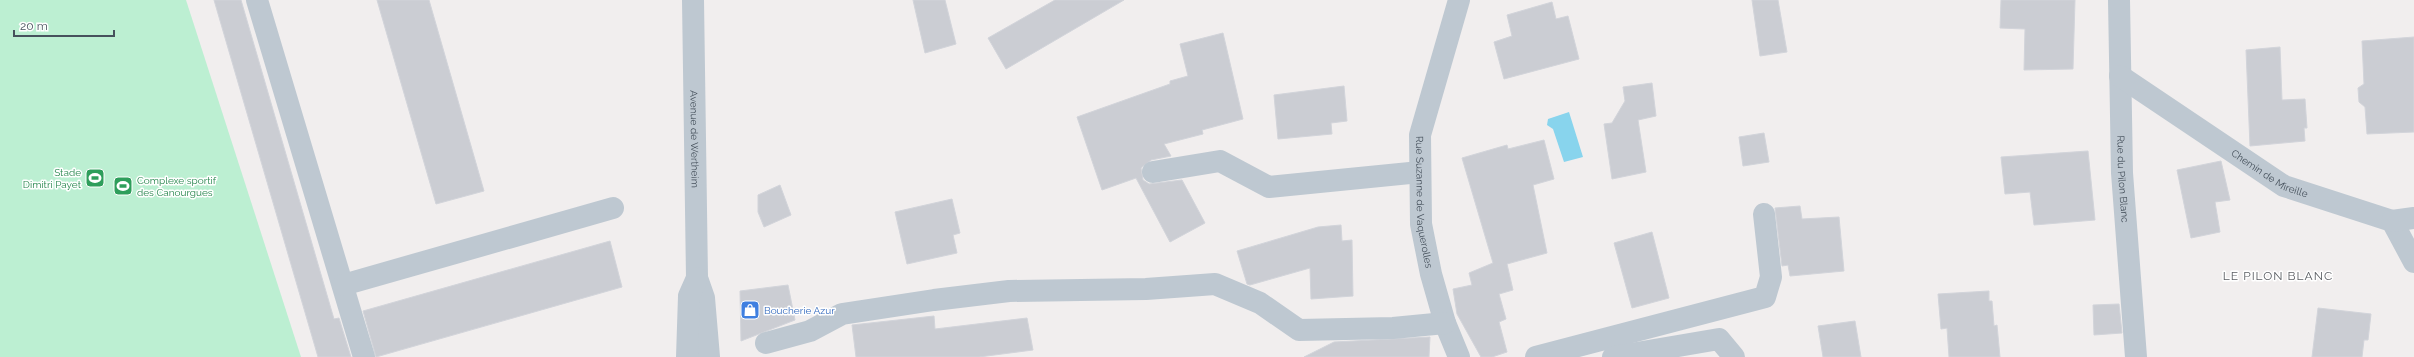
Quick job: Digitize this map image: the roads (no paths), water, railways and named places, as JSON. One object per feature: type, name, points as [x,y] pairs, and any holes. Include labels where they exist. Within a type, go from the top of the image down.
[{"type":"street","points":[[257,0],[364,357]]},
{"type":"street","name":"Avenue de Wertheim","points":[[693,0],[697,278],[704,298],[709,357]]},
{"type":"street","name":"Rue Suzanne de Vaquerolles","points":[[1459,0],[1420,135],[1421,224],[1431,274],[1445,324],[1459,357]]},
{"type":"street","name":"Rue du Pilon Blanc","points":[[2119,0],[2122,173],[2136,357]]},
{"type":"street","name":"Chemin de Mireille","points":[[2120,76],[2284,186],[2392,221]]},
{"type":"street","points":[[1153,172],[1220,161],[1269,188],[1420,172]]},
{"type":"street","points":[[343,286],[613,208]]},
{"type":"street","points":[[1536,357],[1765,296],[1772,278],[1764,214]]},
{"type":"street","points":[[2414,218],[2392,221],[2414,262]]},
{"type":"street","name":"Avenue de Wertheim","points":[[687,357],[689,296],[697,278]]},
{"type":"street","points":[[766,343],[810,331],[842,314],[934,300],[1009,291],[1146,289],[1215,284],[1260,302],[1299,330],[1393,328],[1445,324]]},
{"type":"street","points":[[1613,357],[1719,339],[1734,357]]},
{"type":"water","points":[[1569,112],[1583,157],[1564,162],[1553,129],[1547,125],[1548,119]]},
{"type":"place","name":"Stade Dimitri Payet","points":[[95,178]]},
{"type":"place","name":"Complexe sportif des Canourgues","points":[[123,186]]},
{"type":"place","name":"Boucherie Azur","points":[[750,310]]},
{"type":"district","name":"LE PILON BLANC","points":[[2278,276]]}]
